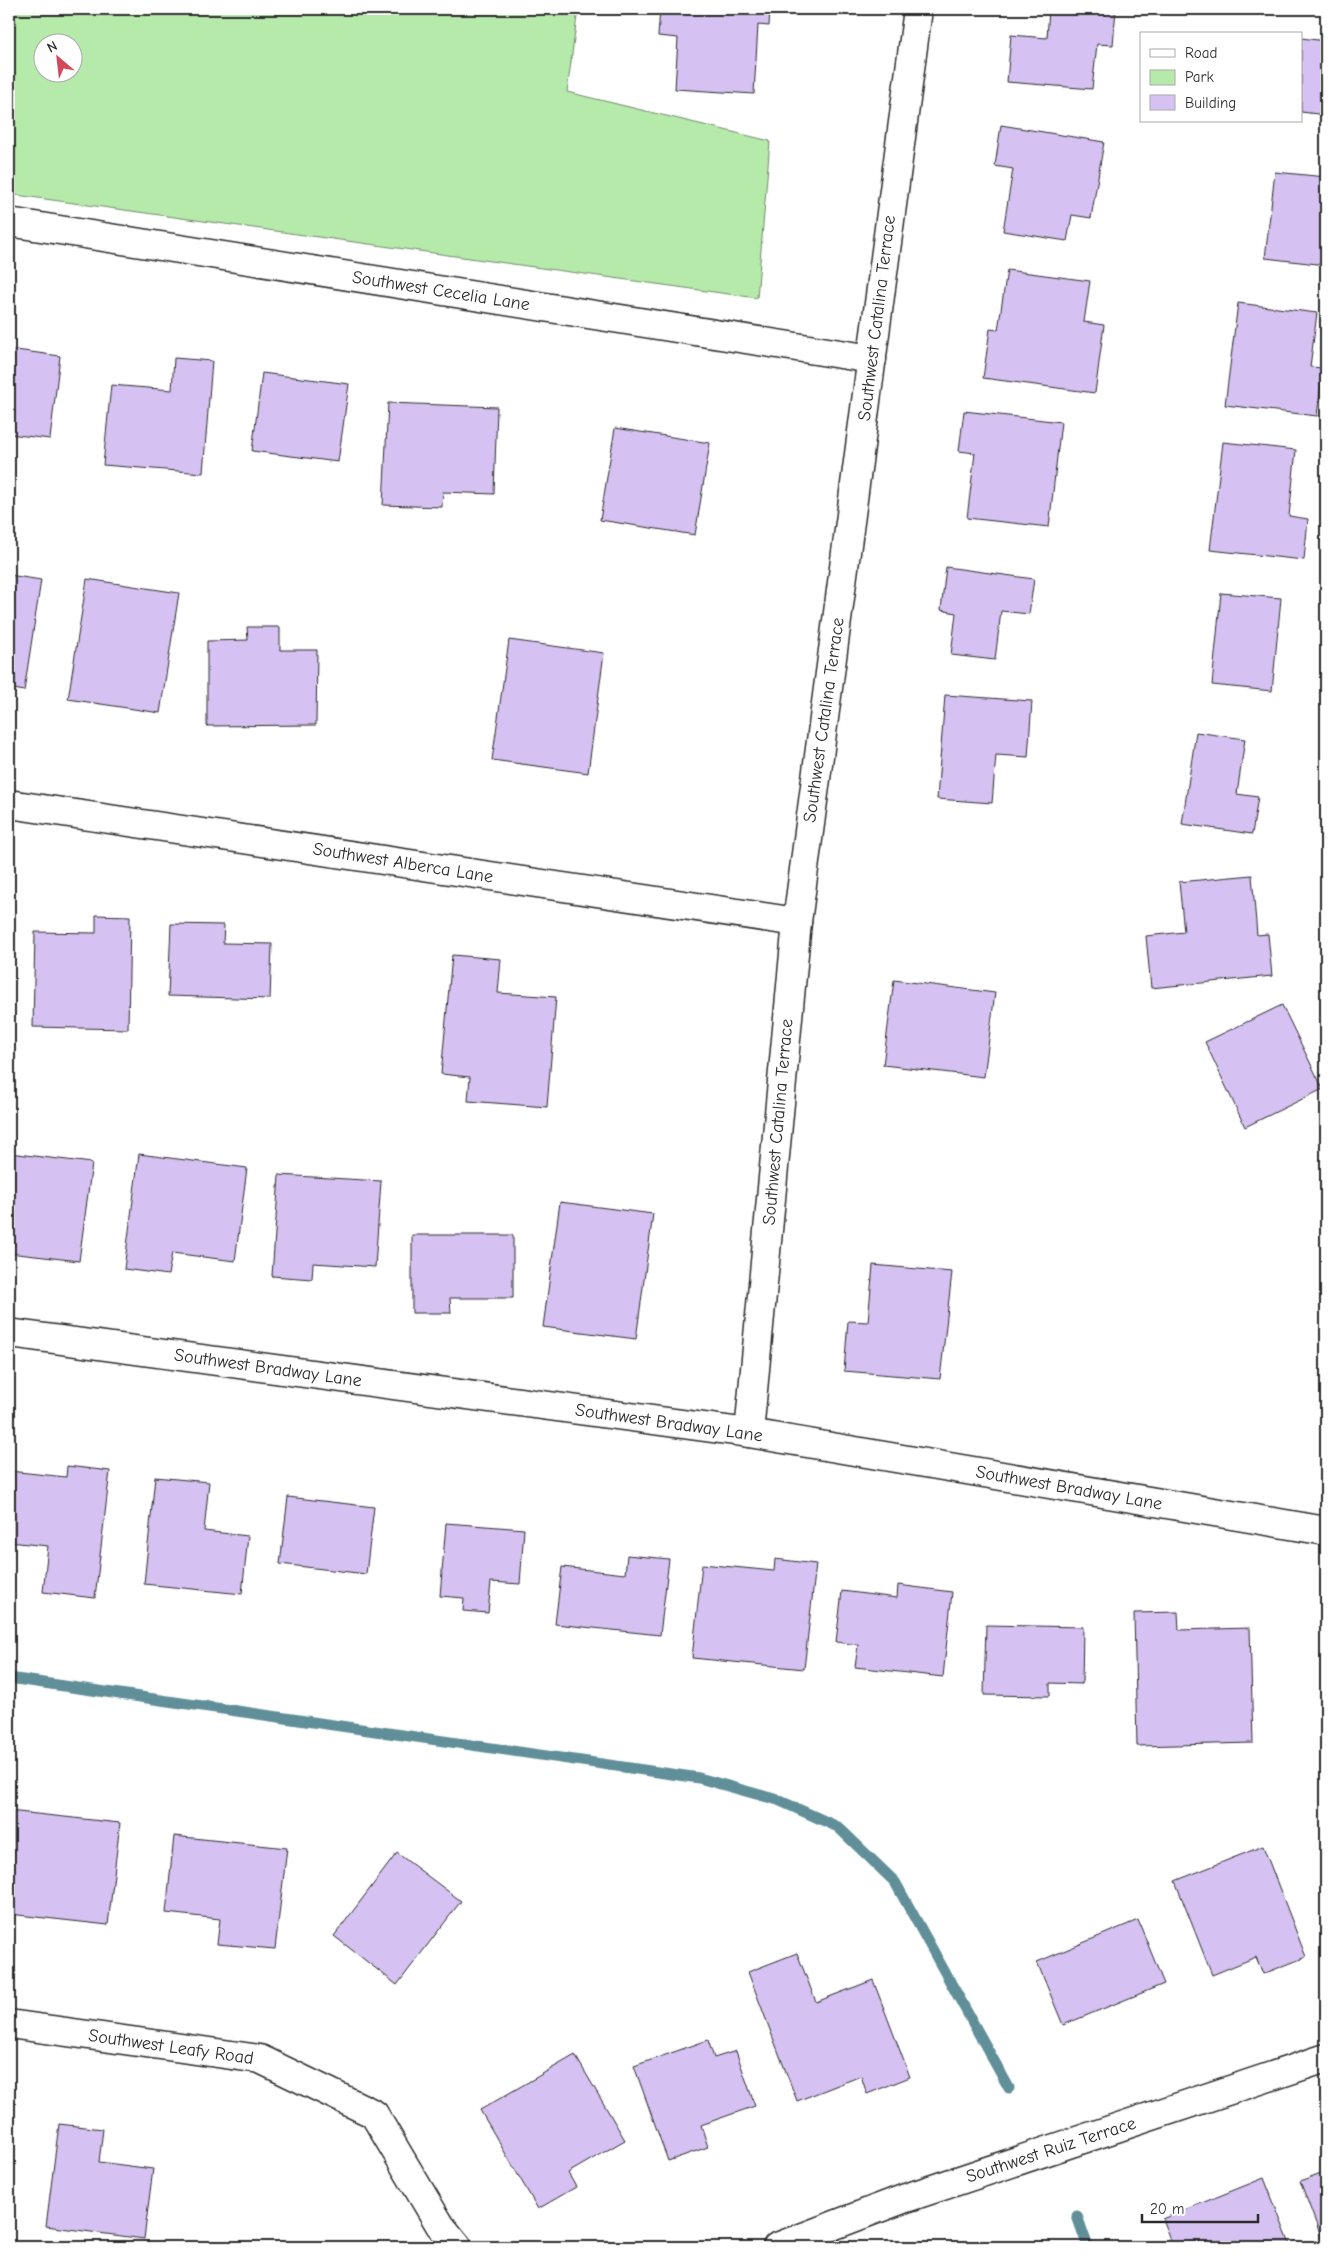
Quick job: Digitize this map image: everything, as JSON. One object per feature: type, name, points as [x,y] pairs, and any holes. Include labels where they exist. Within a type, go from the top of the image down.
[{"type":"street","name":"Southwest Catalina Terrace","points":[[749,1433],[797,922],[918,9]]},
{"type":"street","name":"Southwest Cecelia Lane","points":[[9,222],[872,359]]},
{"type":"street","name":"Southwest Alberca Lane","points":[[9,804],[797,922]]},
{"type":"street","name":"Southwest Bradway Lane","points":[[9,1333],[749,1433],[1326,1531]]},
{"type":"street","name":"Southwest Leafy Road","points":[[9,2024],[260,2059],[374,2114],[440,2225],[458,2247]]},
{"type":"street","name":"Southwest Ruiz Terrace","points":[[777,2247],[903,2199],[1326,2058]]},
{"type":"green space","points":[[9,9],[578,9],[567,92],[770,141],[757,298],[9,194]]},
{"type":"building","points":[[660,9],[770,9],[769,26],[758,25],[754,94],[675,89],[678,38],[658,36]]},
{"type":"building","points":[[1049,9],[1116,9],[1113,45],[1097,44],[1092,89],[1007,82],[1011,35],[1047,38]]},
{"type":"building","points":[[1302,38],[1326,41],[1326,115],[1302,112]]},
{"type":"building","points":[[1001,125],[1104,142],[1091,218],[1072,215],[1067,241],[1003,231],[1013,169],[995,166]]},
{"type":"building","points":[[1275,172],[1326,177],[1326,265],[1265,258]]},
{"type":"building","points":[[1007,270],[1090,281],[1084,322],[1104,325],[1095,393],[983,378],[990,329],[998,330]]},
{"type":"building","points":[[1238,303],[1317,313],[1310,367],[1323,368],[1317,416],[1225,405]]},
{"type":"building","points":[[9,349],[60,356],[50,439],[9,434]]},
{"type":"building","points":[[174,358],[212,361],[203,473],[103,465],[111,385],[172,390]]},
{"type":"building","points":[[262,373],[349,384],[338,462],[252,451]]},
{"type":"building","points":[[388,403],[497,407],[494,494],[443,492],[442,507],[383,505]]},
{"type":"building","points":[[964,411],[1061,422],[1049,527],[967,518],[975,453],[959,451]]},
{"type":"building","points":[[615,428],[710,443],[695,535],[600,520]]},
{"type":"building","points":[[1223,442],[1296,450],[1289,516],[1308,519],[1304,560],[1210,550]]},
{"type":"building","points":[[946,567],[1034,579],[1029,614],[1001,611],[995,660],[951,655],[956,613],[941,610]]},
{"type":"building","points":[[9,575],[41,580],[24,691],[9,688]]},
{"type":"building","points":[[87,579],[179,593],[160,713],[68,699]]},
{"type":"building","points":[[1221,593],[1281,598],[1272,691],[1212,685]]},
{"type":"building","points":[[247,627],[280,627],[280,650],[317,650],[316,725],[207,726],[207,641],[248,640]]},
{"type":"building","points":[[509,640],[604,653],[588,773],[492,760]]},
{"type":"building","points":[[945,695],[1032,701],[1028,757],[996,755],[992,803],[937,799]]},
{"type":"building","points":[[1196,732],[1245,739],[1237,794],[1258,797],[1252,834],[1182,824]]},
{"type":"building","points":[[1252,875],[1257,935],[1268,934],[1272,976],[1151,988],[1146,936],[1184,932],[1179,882]]},
{"type":"building","points":[[96,915],[130,916],[128,1029],[33,1027],[35,932],[96,933]]},
{"type":"building","points":[[171,924],[224,925],[223,943],[272,944],[270,999],[168,996]]},
{"type":"building","points":[[452,955],[501,959],[498,993],[556,997],[547,1107],[468,1101],[470,1077],[441,1074]]},
{"type":"building","points":[[894,980],[995,993],[984,1077],[883,1065]]},
{"type":"building","points":[[1282,1005],[1323,1089],[1245,1127],[1205,1042]]},
{"type":"building","points":[[9,1153],[92,1163],[79,1261],[9,1253]]},
{"type":"building","points":[[139,1154],[247,1168],[235,1261],[172,1253],[168,1275],[124,1269]]},
{"type":"building","points":[[279,1175],[381,1181],[375,1267],[313,1263],[312,1279],[272,1276]]},
{"type":"building","points":[[560,1202],[653,1214],[636,1339],[543,1327]]},
{"type":"building","points":[[412,1235],[513,1235],[513,1298],[450,1298],[451,1313],[412,1313]]},
{"type":"building","points":[[873,1265],[952,1272],[940,1379],[844,1371],[848,1321],[868,1322]]},
{"type":"building","points":[[67,1466],[110,1471],[95,1598],[43,1592],[48,1546],[9,1542],[9,1471],[66,1477]]},
{"type":"building","points":[[155,1477],[209,1482],[204,1531],[248,1536],[242,1594],[144,1584]]},
{"type":"building","points":[[288,1497],[374,1507],[366,1574],[280,1564]]},
{"type":"building","points":[[446,1523],[524,1529],[520,1584],[491,1582],[488,1613],[463,1611],[464,1598],[440,1596]]},
{"type":"building","points":[[627,1555],[669,1559],[660,1635],[555,1624],[562,1567],[625,1574]]},
{"type":"building","points":[[775,1559],[816,1564],[804,1669],[692,1658],[702,1564],[774,1571]]},
{"type":"building","points":[[898,1585],[952,1592],[943,1677],[855,1667],[858,1645],[836,1642],[842,1591],[897,1598]]},
{"type":"building","points":[[1178,1612],[1179,1630],[1250,1628],[1253,1743],[1137,1746],[1134,1613]]},
{"type":"building","points":[[986,1625],[1083,1627],[1082,1684],[1050,1683],[1050,1696],[984,1695]]},
{"type":"building","points":[[9,1811],[120,1823],[108,1925],[9,1914]]},
{"type":"building","points":[[174,1836],[287,1848],[275,1949],[217,1944],[220,1919],[166,1913]]},
{"type":"building","points":[[1263,1846],[1306,1957],[1263,1974],[1256,1957],[1212,1975],[1175,1881]]},
{"type":"building","points":[[397,1853],[461,1901],[397,1985],[334,1936]]},
{"type":"building","points":[[1138,1920],[1164,1984],[1063,2025],[1037,1962]]},
{"type":"building","points":[[797,1953],[816,2002],[873,1980],[910,2077],[867,2094],[861,2076],[797,2101],[748,1972]]},
{"type":"building","points":[[708,2040],[714,2058],[736,2051],[755,2106],[701,2125],[708,2147],[668,2161],[634,2066]]},
{"type":"building","points":[[575,2055],[625,2140],[568,2173],[576,2187],[538,2209],[480,2110]]},
{"type":"building","points":[[59,2124],[103,2129],[99,2162],[153,2169],[144,2239],[46,2226]]},
{"type":"building","points":[[1326,2171],[1326,2247],[1325,2247],[1300,2181]]},
{"type":"building","points":[[1264,2178],[1291,2247],[1173,2247],[1162,2219]]},
{"type":"waterway","points":[[9,1678],[699,1778],[778,1800],[838,1827],[895,1882],[1009,2088]]},
{"type":"waterway","points":[[1077,2216],[1088,2247]]}]
